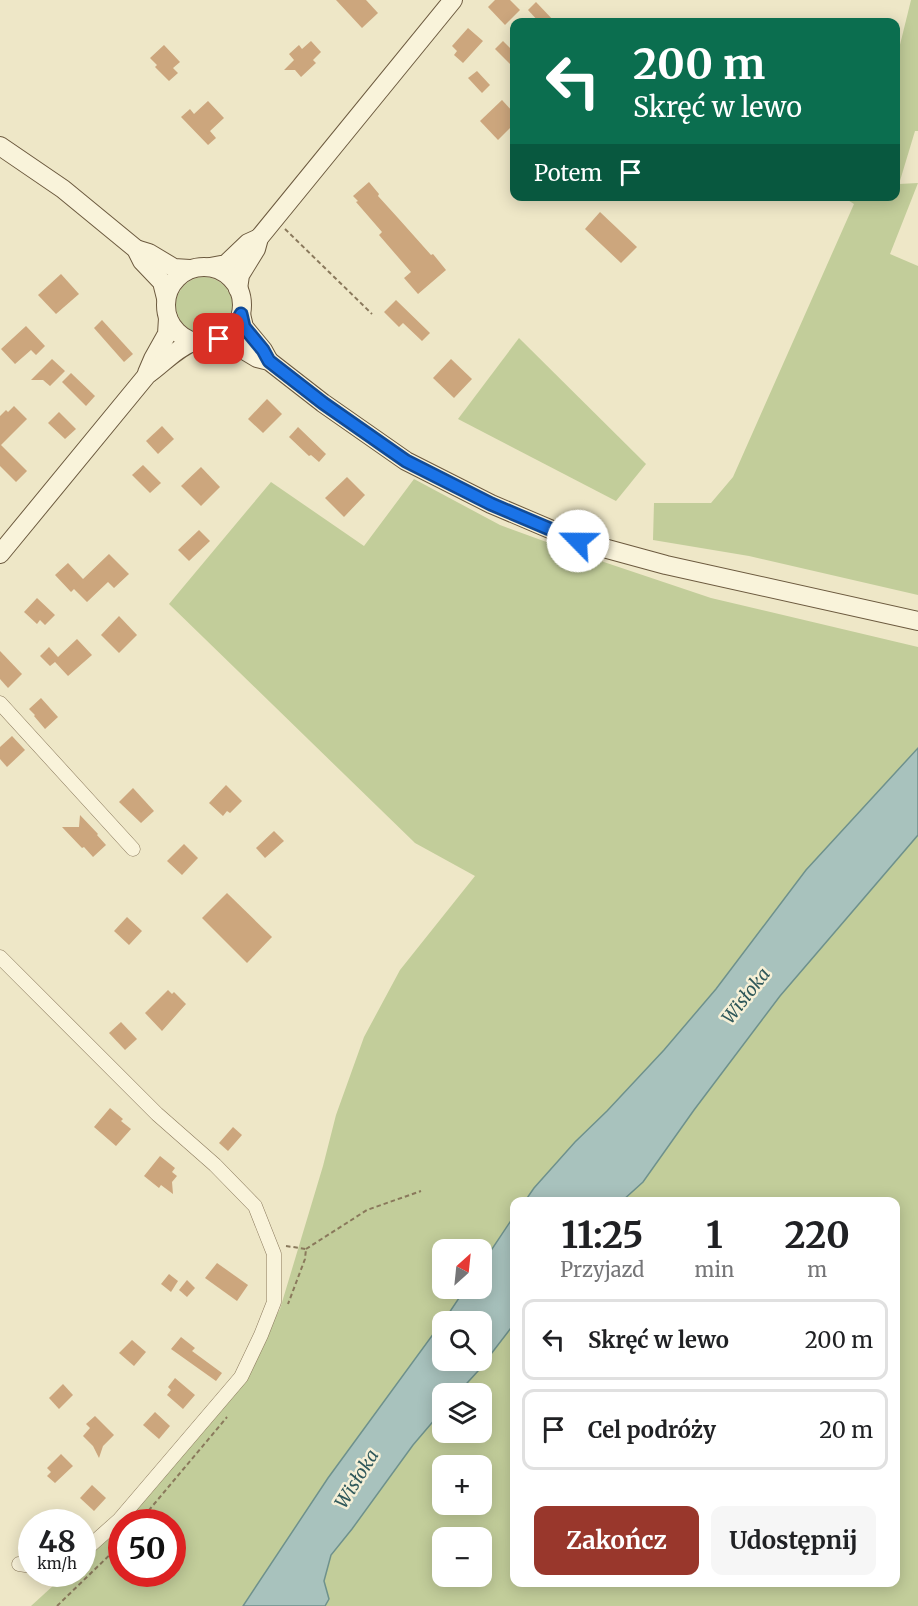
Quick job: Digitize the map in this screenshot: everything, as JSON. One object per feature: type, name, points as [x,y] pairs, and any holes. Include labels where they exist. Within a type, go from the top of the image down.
[{"type":"main road","points":[[238,289],[240,275],[256,249],[259,238],[453,0]]},
{"type":"main road","points":[[0,146],[63,189],[136,249],[149,253],[174,268],[190,269],[225,264],[248,243],[259,238]]},
{"type":"main road","points":[[136,249],[142,261],[162,282],[168,318],[167,334],[147,375]]},
{"type":"main road","points":[[210,267],[228,275],[238,289],[244,327],[269,361],[323,403],[417,467],[491,504],[578,541],[666,565],[918,621]]},
{"type":"main road","points":[[166,298],[174,280],[190,269]]},
{"type":"main road","points":[[168,318],[180,334],[203,343],[219,339],[233,329],[241,314]]},
{"type":"main road","points":[[219,339],[232,343],[257,358],[269,361]]},
{"type":"main road","points":[[0,554],[147,375],[182,346],[195,341]]},
{"type":"street","points":[[0,703],[133,849]]},
{"type":"street","points":[[0,957],[157,1114],[215,1165],[255,1206],[274,1254],[274,1302],[241,1377],[118,1520],[96,1540]]},
{"type":"path","points":[[274,219],[372,314]]},
{"type":"path","points":[[306,1249],[367,1210],[421,1191]]},
{"type":"path","points":[[57,1606],[108,1557]]},
{"type":"green space","points":[[911,0],[918,0],[918,131],[915,131],[900,181],[900,45]]},
{"type":"green space","points":[[918,183],[890,254],[918,266],[918,595],[749,556],[653,540],[654,503],[711,503],[733,477],[854,204],[849,201],[900,201],[900,184]]},
{"type":"green space","points":[[198,277],[210,277],[220,281],[228,289],[232,305],[228,321],[220,329],[210,333],[198,333],[188,329],[180,321],[176,311],[176,299],[180,289],[188,281]]},
{"type":"green space","points":[[519,338],[646,464],[616,501],[458,419]]},
{"type":"green space","points":[[414,479],[500,525],[711,598],[918,647],[918,748],[806,870],[716,989],[664,1050],[575,1142],[528,1197],[510,1197],[510,1222],[492,1249],[492,1239],[432,1239],[432,1299],[458,1299],[450,1311],[432,1311],[432,1336],[328,1478],[243,1606],[31,1606],[52,1587],[96,1587],[96,1543],[108,1529],[108,1587],[186,1587],[186,1509],[126,1509],[241,1377],[280,1309],[336,1115],[364,1037],[400,970],[475,876],[415,843],[169,604],[271,482],[364,546]]},
{"type":"green space","points":[[918,835],[918,1606],[325,1606],[328,1599],[324,1581],[331,1555],[432,1423],[432,1443],[492,1443],[492,1383],[467,1383],[478,1371],[492,1371],[492,1353],[510,1329],[510,1587],[900,1587],[900,1197],[626,1197],[643,1182],[780,996]]},
{"type":"water","name":"Wisłoka","points":[[918,748],[918,835],[780,996],[643,1182],[626,1197],[528,1197],[575,1142],[664,1050],[716,989],[806,870]]},
{"type":"water","points":[[510,1222],[510,1329],[492,1353],[492,1311],[450,1311],[458,1299],[492,1299],[492,1249]]},
{"type":"water","name":"Wisłoka","points":[[432,1336],[432,1371],[478,1371],[467,1383],[432,1383],[432,1423],[331,1555],[324,1581],[329,1599],[325,1606],[243,1606],[328,1478]]},
{"type":"building","points":[[336,0],[366,0],[378,13],[362,28]]},
{"type":"building","points":[[495,0],[510,0],[520,10],[505,25],[488,7]]},
{"type":"building","points":[[536,2],[551,18],[535,18],[528,10]]},
{"type":"building","points":[[468,28],[483,41],[463,63],[454,55],[457,51],[452,46]]},
{"type":"building","points":[[311,41],[321,52],[313,60],[316,63],[301,77],[295,70],[284,70],[294,60],[289,54],[299,45],[302,49]]},
{"type":"building","points":[[503,41],[510,48],[510,64],[495,49]]},
{"type":"building","points":[[164,45],[180,62],[173,68],[178,73],[169,81],[155,67],[157,65],[150,58]]},
{"type":"building","points":[[477,71],[490,85],[482,93],[468,78]]},
{"type":"building","points":[[502,100],[510,109],[510,128],[498,140],[480,121]]},
{"type":"building","points":[[208,101],[224,118],[210,131],[216,138],[208,145],[181,117],[190,109],[194,114]]},
{"type":"building","points":[[369,182],[379,194],[378,196],[446,270],[418,294],[404,278],[411,272],[379,235],[382,232],[353,196]]},
{"type":"building","points":[[600,212],[637,247],[621,263],[585,229]]},
{"type":"building","points":[[61,274],[79,294],[56,314],[38,295]]},
{"type":"building","points":[[396,300],[430,333],[422,341],[403,323],[399,327],[384,312]]},
{"type":"building","points":[[102,320],[133,354],[124,362],[94,328]]},
{"type":"building","points":[[26,326],[45,346],[36,355],[31,350],[15,364],[1,349]]},
{"type":"building","points":[[52,359],[65,371],[50,386],[43,380],[31,380]]},
{"type":"building","points":[[451,359],[472,379],[454,398],[433,378]]},
{"type":"building","points":[[71,373],[95,396],[86,406],[62,382]]},
{"type":"building","points":[[267,399],[282,414],[263,433],[248,419]]},
{"type":"building","points":[[14,406],[27,419],[1,445],[27,471],[16,482],[0,466],[0,416]]},
{"type":"building","points":[[59,412],[76,429],[65,439],[48,423]]},
{"type":"building","points":[[162,426],[174,439],[158,454],[146,441]]},
{"type":"building","points":[[298,427],[326,454],[319,462],[289,437]]},
{"type":"building","points":[[143,465],[161,483],[150,493],[132,475]]},
{"type":"building","points":[[201,467],[220,487],[201,506],[181,486]]},
{"type":"building","points":[[347,477],[365,495],[344,517],[325,498]]},
{"type":"building","points":[[199,530],[210,541],[189,561],[178,550]]},
{"type":"building","points":[[109,554],[129,574],[114,588],[108,582],[87,602],[74,589],[71,592],[55,575],[68,563],[83,579]]},
{"type":"building","points":[[37,598],[55,615],[45,625],[40,620],[37,624],[24,612]]},
{"type":"building","points":[[119,616],[137,635],[119,653],[101,635]]},
{"type":"building","points":[[77,639],[92,655],[68,676],[55,662],[50,666],[40,656],[49,647],[58,657]]},
{"type":"building","points":[[0,651],[22,674],[8,688],[0,679]]},
{"type":"building","points":[[41,698],[58,717],[45,729],[29,709]]},
{"type":"building","points":[[12,736],[25,750],[7,767],[0,759],[0,747]]},
{"type":"building","points":[[226,785],[242,801],[230,813],[227,811],[223,816],[209,803]]},
{"type":"building","points":[[133,788],[154,811],[141,823],[119,802]]},
{"type":"building","points":[[80,815],[106,845],[93,857],[62,827],[79,827]]},
{"type":"building","points":[[274,831],[284,841],[265,858],[256,848]]},
{"type":"building","points":[[184,844],[198,858],[182,875],[167,861]]},
{"type":"building","points":[[227,893],[272,937],[247,963],[202,918]]},
{"type":"building","points":[[127,917],[142,931],[129,945],[114,931]]},
{"type":"building","points":[[168,990],[172,994],[174,992],[186,1004],[162,1031],[145,1013]]},
{"type":"building","points":[[121,1022],[137,1039],[125,1050],[109,1033]]},
{"type":"building","points":[[110,1108],[131,1129],[116,1146],[94,1127]]},
{"type":"building","points":[[233,1127],[242,1135],[228,1151],[219,1143]]},
{"type":"building","points":[[160,1156],[175,1168],[172,1172],[177,1176],[172,1182],[173,1194],[161,1185],[159,1188],[144,1176]]},
{"type":"building","points":[[217,1263],[248,1285],[237,1301],[205,1278]]},
{"type":"building","points":[[169,1274],[178,1281],[171,1292],[161,1284]]},
{"type":"building","points":[[187,1280],[195,1288],[187,1297],[179,1290]]},
{"type":"building","points":[[181,1337],[195,1348],[192,1351],[222,1373],[216,1381],[171,1349]]},
{"type":"building","points":[[132,1340],[146,1352],[134,1366],[119,1353]]},
{"type":"building","points":[[175,1378],[195,1395],[183,1409],[167,1395],[171,1390],[168,1387]]},
{"type":"building","points":[[63,1384],[73,1395],[59,1409],[49,1398]]},
{"type":"building","points":[[155,1412],[170,1426],[159,1439],[143,1425]]},
{"type":"building","points":[[95,1416],[114,1435],[103,1446],[99,1458],[93,1446],[83,1436],[90,1428],[86,1424]]},
{"type":"building","points":[[61,1454],[73,1466],[55,1483],[47,1476],[51,1472],[47,1468]]},
{"type":"building","points":[[92,1485],[106,1498],[96,1509],[92,1509],[80,1498]]},
{"type":"route","points":[[219,339],[233,329],[241,314],[244,327],[269,361],[323,403],[406,461],[491,504],[578,541]]}]
